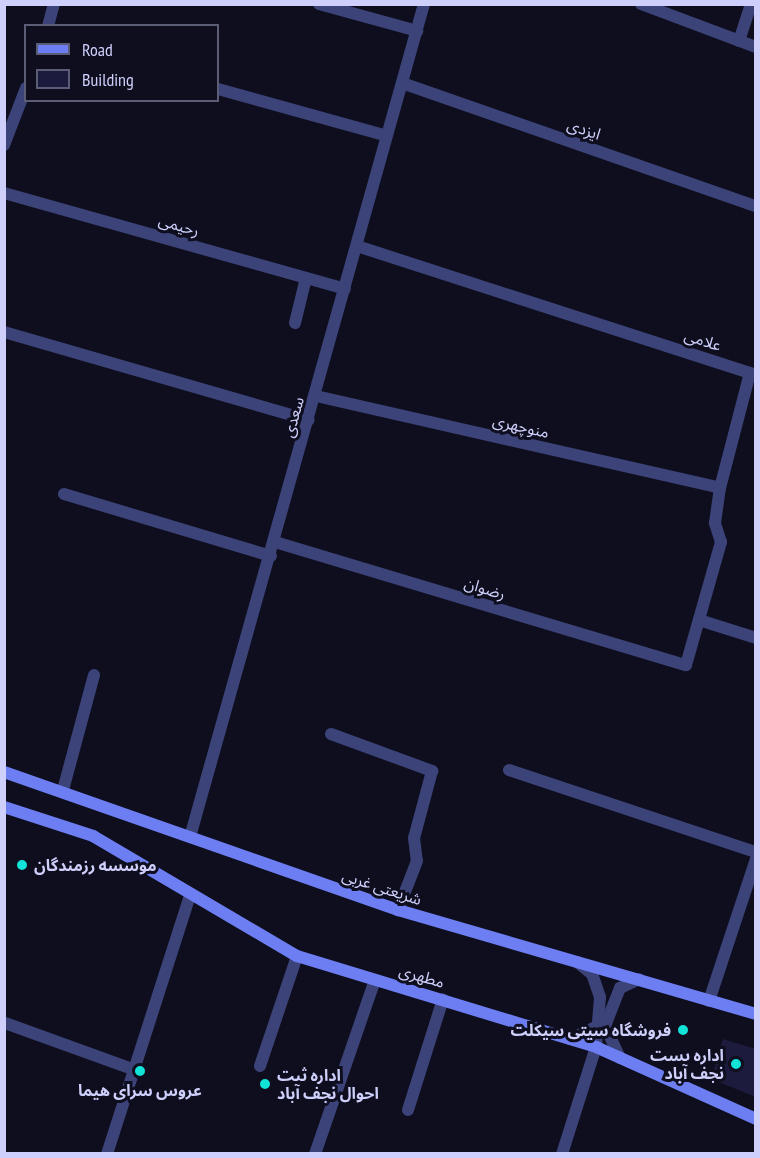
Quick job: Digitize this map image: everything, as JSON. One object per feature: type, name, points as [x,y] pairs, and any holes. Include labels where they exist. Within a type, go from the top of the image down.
[{"type":"main road","name":"شریعتی غربی","points":[[4,772],[63,790],[398,910],[756,1014]]},
{"type":"main road","name":"مطهری","points":[[4,807],[93,836],[297,956],[596,1047],[756,1119]]},
{"type":"street","points":[[49,24],[54,4]]},
{"type":"street","points":[[320,4],[417,31]]},
{"type":"street","name":"سعدی","points":[[190,837],[275,542],[424,4]]},
{"type":"street","points":[[640,4],[756,47]]},
{"type":"street","points":[[739,41],[751,4]]},
{"type":"street","name":"ایزدی","points":[[402,83],[756,206]]},
{"type":"street","points":[[219,89],[387,136]]},
{"type":"street","points":[[4,145],[10,116],[24,92]]},
{"type":"street","name":"رحیمی","points":[[4,192],[345,289]]},
{"type":"street","name":"علامی","points":[[357,246],[750,373],[750,401],[720,488],[715,523],[721,542],[686,665]]},
{"type":"street","points":[[295,323],[306,278]]},
{"type":"street","points":[[4,332],[309,420]]},
{"type":"street","name":"منوچهری","points":[[316,396],[720,488]]},
{"type":"street","points":[[64,494],[271,556]]},
{"type":"street","name":"رضوان","points":[[275,542],[686,665]]},
{"type":"street","points":[[699,620],[756,638]]},
{"type":"street","points":[[63,790],[94,675]]},
{"type":"street","points":[[331,734],[432,771],[414,838],[417,861],[398,910]]},
{"type":"street","points":[[509,770],[756,852]]},
{"type":"street","points":[[709,1001],[756,859]]},
{"type":"street","points":[[107,1154],[132,1069],[190,895]]},
{"type":"street","points":[[260,1066],[297,956]]},
{"type":"street","points":[[562,1154],[596,1047],[600,997],[592,974],[578,962]]},
{"type":"street","points":[[315,1154],[375,980]]},
{"type":"street","points":[[620,1058],[606,1026],[621,988],[639,980]]},
{"type":"street","points":[[408,1110],[443,999]]},
{"type":"street","points":[[6,1023],[132,1069]]},
{"type":"street","points":[[570,1039],[596,1027]]},
{"type":"building","name":"اداره پست نجف آباد","points":[[723,1039],[756,1049],[756,1097],[711,1079]]},
{"type":"place","name":"موسسه رزمندگان","points":[[22,865]]},
{"type":"place","name":"فروشگاه سيتی سیکلت","points":[[683,1030]]},
{"type":"place","name":"اداره پست نجف آباد","points":[[736,1064]]},
{"type":"place","name":"عروس سرای هیما","points":[[140,1071]]},
{"type":"place","name":"اداره ثبت احوال نجف آباد","points":[[265,1084]]}]
